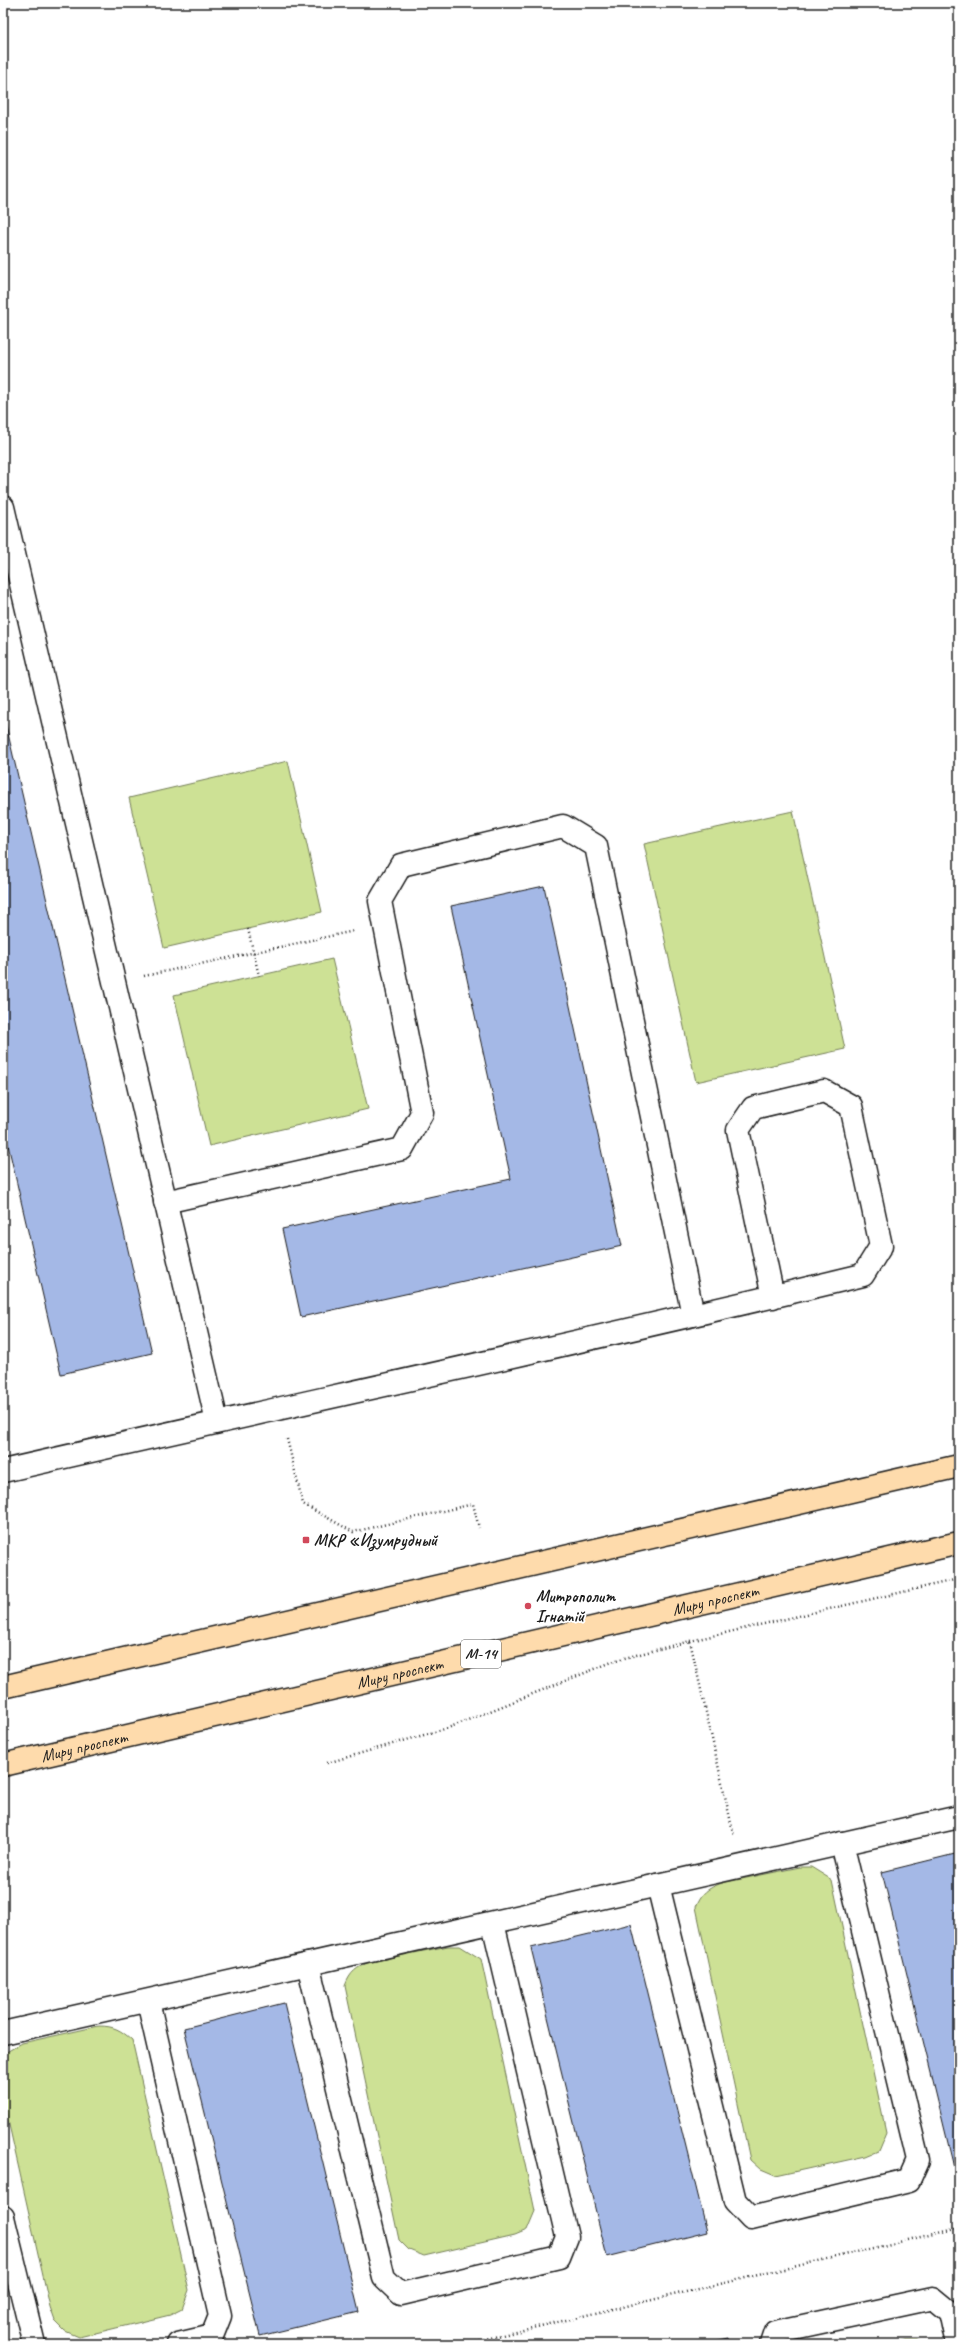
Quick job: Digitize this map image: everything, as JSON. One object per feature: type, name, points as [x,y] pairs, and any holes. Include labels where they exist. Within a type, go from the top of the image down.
[{"type":"highway","points":[[3,1687],[959,1466]]},
{"type":"highway","name":"Миру проспект","points":[[3,1765],[959,1543]]},
{"type":"lane","points":[[3,507],[217,1422]]},
{"type":"lane","points":[[165,1202],[402,1149],[422,1113],[380,901],[401,865],[563,826],[596,846],[693,1315]]},
{"type":"lane","points":[[3,1471],[773,1297],[863,1275],[881,1246],[851,1106],[824,1091],[753,1108],[738,1130],[773,1297]]},
{"type":"lane","points":[[3,2033],[959,1817]]},
{"type":"lane","points":[[658,1885],[734,2201],[751,2218],[909,2180],[918,2160],[842,1843]]},
{"type":"lane","points":[[308,1964],[384,2278],[401,2294],[559,2257],[568,2237],[493,1923]]},
{"type":"lane","points":[[148,2001],[220,2316],[212,2336],[178,2344]]},
{"type":"lane","points":[[3,2216],[34,2344]]},
{"type":"lane","points":[[771,2344],[775,2332],[934,2298],[950,2312],[957,2344]]},
{"type":"path","points":[[114,983],[385,924]]},
{"type":"path","points":[[248,929],[259,976]]},
{"type":"path","points":[[279,1408],[304,1504],[353,1532],[473,1504],[479,1528]]},
{"type":"path","points":[[327,1763],[448,1728],[617,1660],[690,1641],[959,1578]]},
{"type":"path","points":[[690,1641],[741,1867]]},
{"type":"path","points":[[464,2344],[959,2228]]},
{"type":"green space","points":[[288,761],[322,912],[164,948],[129,798]]},
{"type":"green space","points":[[793,811],[845,1049],[696,1082],[644,844]]},
{"type":"green space","points":[[332,959],[368,1109],[209,1146],[174,995]]},
{"type":"green space","points":[[800,1867],[811,1867],[832,1880],[886,2132],[878,2151],[866,2156],[775,2176],[761,2170],[750,2160],[696,1907],[700,1898],[709,1889],[722,1883]]},
{"type":"green space","points":[[448,1946],[460,1946],[481,1959],[535,2211],[527,2230],[515,2235],[424,2256],[409,2250],[399,2240],[345,1986],[349,1977],[354,1971],[370,1962]]},
{"type":"green space","points":[[99,2026],[117,2029],[132,2040],[189,2290],[182,2309],[170,2315],[79,2337],[65,2331],[55,2321],[50,2307],[3,2098],[3,2054],[22,2043]]},
{"type":"green space","points":[[905,2341],[917,2341],[923,2344],[891,2344]]},
{"type":"building","points":[[3,712],[152,1353],[61,1374],[3,1123]]},
{"type":"building","points":[[544,886],[622,1246],[301,1317],[282,1229],[511,1179],[451,906]]},
{"type":"building","points":[[959,1853],[959,2180],[957,2180],[882,1872]]},
{"type":"building","points":[[631,1924],[707,2232],[607,2257],[531,1948]]},
{"type":"building","points":[[284,2003],[359,2312],[260,2336],[184,2028]]},
{"type":"building","points":[[729,2338],[730,2344],[701,2344]]},
{"type":"place","name":"МКР «Изумрудный","points":[[306,1540]]},
{"type":"place","name":"Митрополит Ігнатій","points":[[528,1606]]}]
